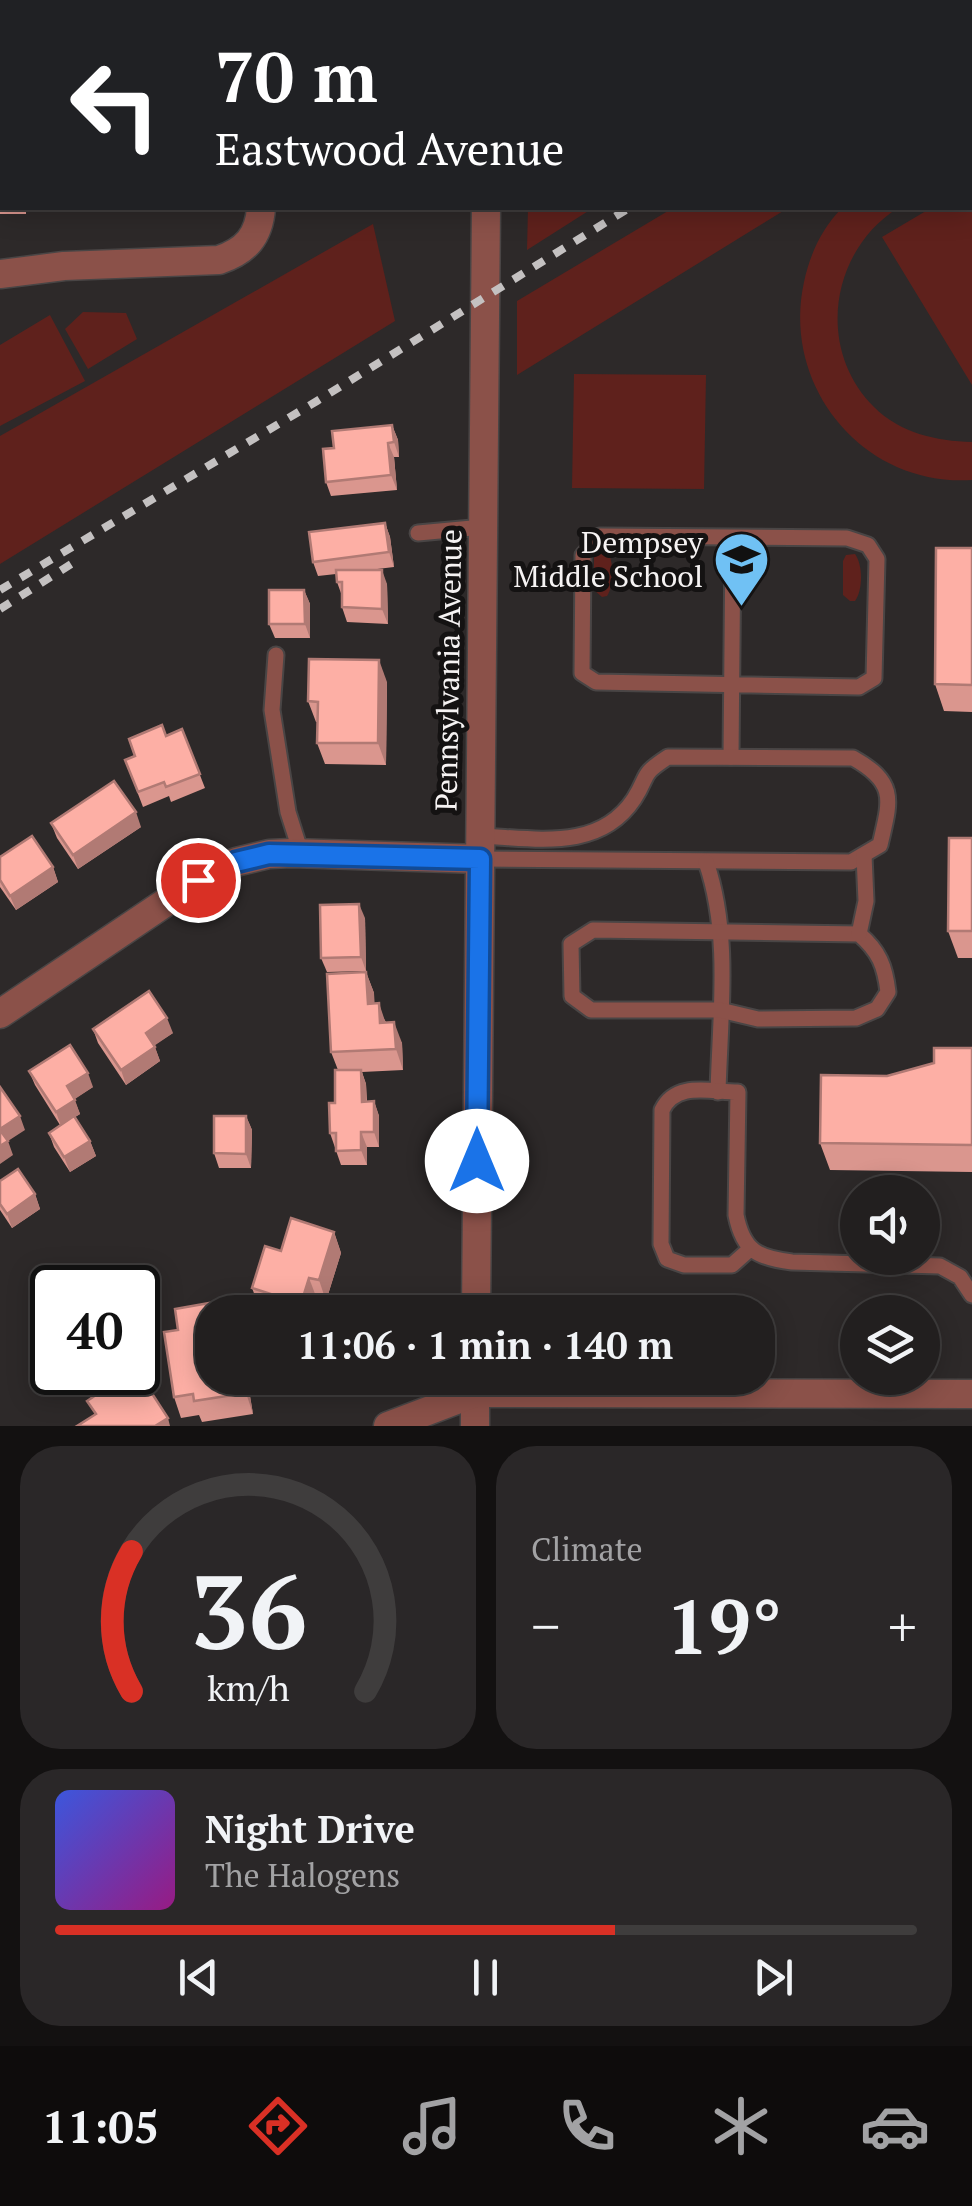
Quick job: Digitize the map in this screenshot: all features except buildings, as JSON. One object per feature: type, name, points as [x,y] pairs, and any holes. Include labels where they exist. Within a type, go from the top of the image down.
[{"type":"street","points":[[0,274],[64,266],[220,260],[244,249],[255,235],[261,210]]},
{"type":"street","name":"Pennsylvania Avenue","points":[[476,1295],[486,210]]},
{"type":"street","points":[[0,1014],[198,880],[236,862],[269,854],[480,847]]},
{"type":"street","points":[[775,1390],[972,1394]]},
{"type":"street","points":[[388,1426],[454,1395]]},
{"type":"street","points":[[475,1395],[475,1426]]},
{"type":"lane","points":[[418,533],[483,526]]},
{"type":"lane","points":[[600,536],[733,537],[847,538],[868,544],[877,559],[874,678],[859,687],[732,686],[596,682],[582,673],[583,555],[600,536]]},
{"type":"lane","points":[[730,757],[733,537]]},
{"type":"lane","points":[[276,656],[272,710],[288,812],[301,853]]},
{"type":"lane","points":[[668,757],[854,758],[877,772],[890,803],[880,845],[851,862],[706,862],[480,847],[574,839],[602,831],[634,800],[646,771],[668,757]]},
{"type":"lane","points":[[858,934],[866,901],[864,855]]},
{"type":"lane","points":[[706,862],[717,894],[721,932],[718,1092]]},
{"type":"lane","points":[[593,930],[858,934],[875,947],[885,967],[888,992],[877,1009],[856,1018],[758,1019],[720,1010],[591,1010],[572,996],[571,944],[593,930]]},
{"type":"lane","points":[[750,1249],[732,1266],[684,1265],[667,1259],[661,1244],[662,1110],[668,1096],[680,1090],[738,1092],[736,1215],[740,1234],[750,1249],[770,1259],[792,1262],[940,1266],[960,1278],[972,1294]]},
{"type":"shaded area","points":[[528,210],[590,210],[527,250]]},
{"type":"shaded area","points":[[670,210],[785,210],[517,375],[517,301]]},
{"type":"shaded area","points":[[840,210],[895,210],[875,226],[845,274],[838,329],[843,357],[855,383],[884,416],[932,437],[972,442],[972,480],[933,478],[897,467],[865,448],[838,423],[818,392],[805,358],[800,321],[810,261],[828,224]]},
{"type":"shaded area","points":[[928,210],[972,210],[972,385],[882,237]]},
{"type":"shaded area","points":[[373,224],[395,321],[0,564],[0,436]]},
{"type":"shaded area","points":[[83,312],[126,313],[137,339],[88,369],[65,329]]},
{"type":"shaded area","points":[[50,315],[85,381],[0,426],[0,345]]},
{"type":"shaded area","points":[[574,374],[706,375],[704,489],[572,488]]},
{"type":"shaded area","points":[[607,550],[612,580],[607,596],[602,597],[594,590],[594,556]]},
{"type":"shaded area","points":[[855,554],[861,584],[855,601],[850,601],[843,595],[843,561],[846,555]]},
{"type":"railway","points":[[0,590],[626,210]]},
{"type":"railway","points":[[0,609],[76,561]]},
{"type":"place","name":"Dempsey Middle School","points":[[742,609]]},
{"type":"route","points":[[198,880],[236,862],[269,854],[480,859],[477,1161]]}]
